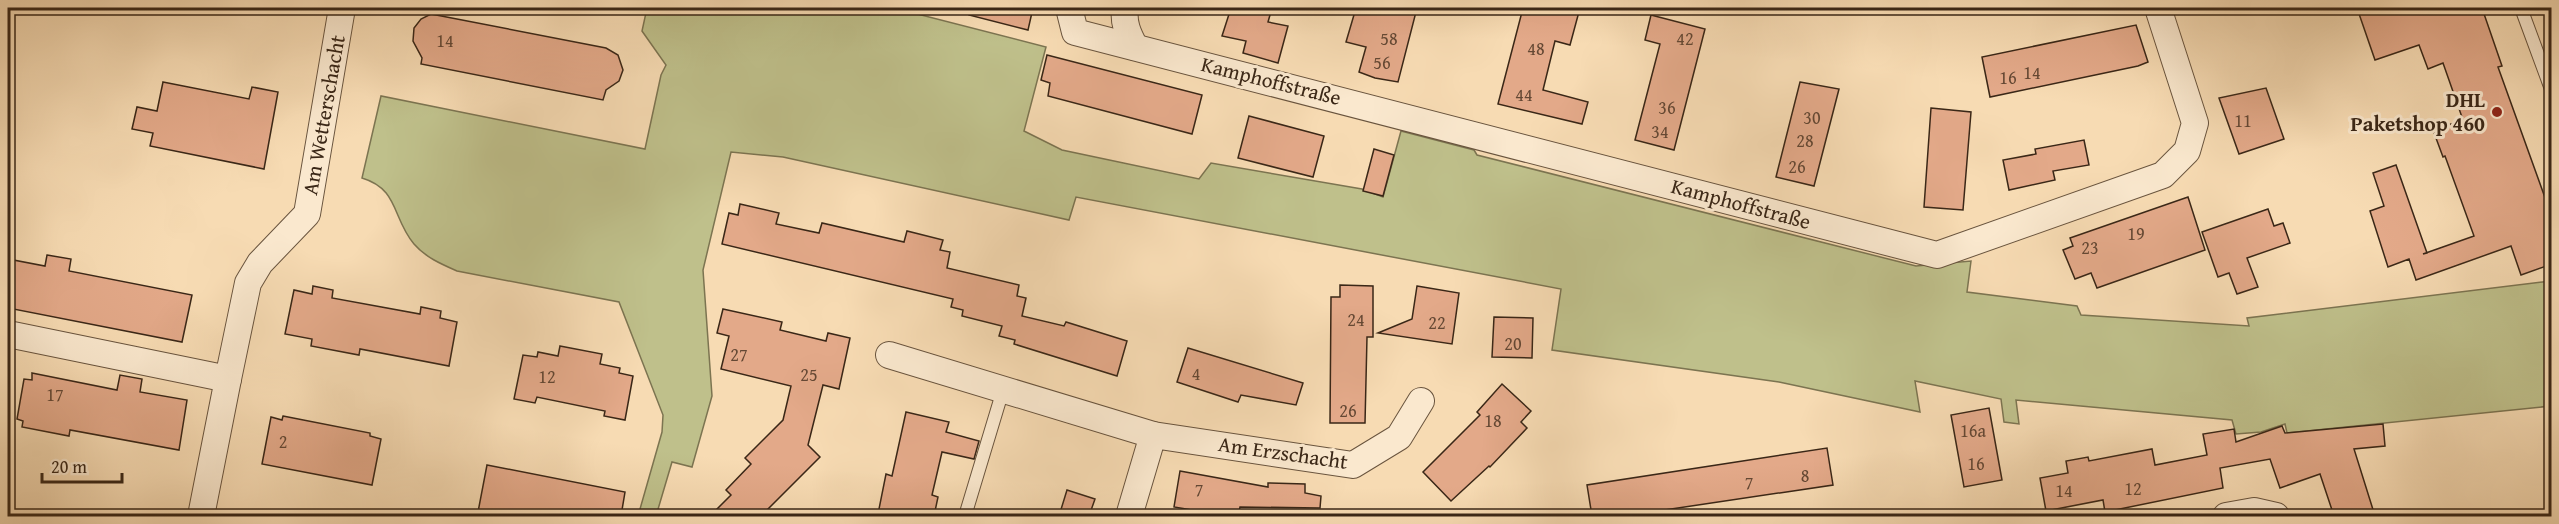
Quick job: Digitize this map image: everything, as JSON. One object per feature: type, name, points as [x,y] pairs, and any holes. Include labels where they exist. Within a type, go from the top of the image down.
[{"type":"street","name":"Am Wetterschacht","points":[[201,516],[248,283],[260,263],[307,214],[342,8]]},
{"type":"street","name":"Kamphoffstraße","points":[[1069,8],[1075,32],[1936,255],[2163,175],[2187,151],[2195,123],[2158,8]]},
{"type":"street","points":[[1125,8],[1127,31],[1135,47]]},
{"type":"street","points":[[8,334],[228,379]]},
{"type":"street","name":"Am Erzschacht","points":[[889,356],[1153,435],[1353,465],[1399,437],[1422,401]]},
{"type":"street","points":[[1129,516],[1153,435]]},
{"type":"street","points":[[2226,516],[2254,511],[2276,516]]},
{"type":"lane","points":[[2521,8],[2552,92]]},
{"type":"lane","points":[[965,516],[1003,390]]},
{"type":"green space","points":[[647,8],[894,8],[1046,47],[1024,131],[1062,150],[1199,179],[1211,163],[1362,189],[1383,197],[1401,131],[1474,150],[1477,155],[1916,266],[1971,261],[1967,292],[2077,306],[2081,315],[2249,326],[2247,318],[2551,281],[2551,406],[2287,433],[2285,424],[2261,432],[2236,434],[2232,420],[2016,400],[2019,424],[2004,422],[2001,399],[1915,381],[1920,412],[1779,382],[1552,350],[1561,289],[1076,197],[1069,220],[783,157],[731,152],[703,270],[712,396],[692,467],[672,462],[656,516],[638,516],[662,432],[663,415],[619,302],[457,271],[445,266],[418,249],[407,234],[394,205],[383,189],[362,178],[381,96],[645,149],[661,75],[666,65],[642,31]]},
{"type":"building","points":[[970,8],[1033,8],[1028,30],[969,15]]},
{"type":"building","points":[[1231,8],[1272,8],[1268,22],[1288,26],[1278,63],[1243,53],[1246,41],[1222,36]]},
{"type":"building","points":[[1356,8],[1417,8],[1398,82],[1375,78],[1359,72],[1366,47],[1346,42]]},
{"type":"building","points":[[1523,8],[1580,8],[1570,45],[1555,41],[1543,90],[1588,102],[1582,124],[1498,104]]},
{"type":"building","points":[[2357,8],[2482,8],[2502,66],[2498,67],[2552,217],[2552,264],[2521,275],[2511,246],[2416,280],[2409,259],[2388,267],[2370,211],[2384,206],[2373,173],[2396,165],[2427,253],[2474,236],[2445,156],[2443,157],[2433,130],[2463,120],[2443,63],[2428,69],[2419,45],[2375,60]]},
{"type":"building","points":[[431,14],[606,48],[618,55],[623,70],[619,81],[606,90],[603,100],[421,64],[422,58],[413,41],[414,28],[421,19]]},
{"type":"building","points":[[1651,15],[1705,29],[1674,150],[1635,140],[1660,44],[1645,40]]},
{"type":"building","points":[[2136,25],[2148,62],[1990,97],[1982,57]]},
{"type":"building","points":[[1047,55],[1202,95],[1192,134],[1048,96],[1050,83],[1041,80]]},
{"type":"building","points":[[163,82],[249,99],[252,87],[278,92],[264,169],[150,146],[153,133],[132,129],[137,107],[157,111]]},
{"type":"building","points":[[1800,82],[1839,89],[1814,186],[1776,177]]},
{"type":"building","points":[[2266,88],[2284,139],[2239,154],[2219,98]]},
{"type":"building","points":[[1931,108],[1971,112],[1963,210],[1924,207]]},
{"type":"building","points":[[1249,116],[1324,136],[1313,177],[1238,158]]},
{"type":"building","points":[[2084,140],[2089,165],[2053,171],[2055,180],[2009,190],[2003,160],[2036,154],[2035,149]]},
{"type":"building","points":[[1374,149],[1394,155],[1383,196],[1363,191]]},
{"type":"building","points":[[2188,197],[2205,250],[2097,288],[2091,273],[2075,279],[2063,250],[2073,246],[2070,238]]},
{"type":"building","points":[[740,204],[779,213],[776,224],[819,233],[822,223],[904,242],[907,231],[943,240],[940,250],[950,252],[947,268],[1019,285],[1017,296],[1026,298],[1022,316],[1064,326],[1066,322],[1127,341],[1117,376],[1014,344],[1015,340],[999,336],[1002,326],[962,316],[963,310],[951,307],[953,299],[722,244],[729,213],[738,215]]},
{"type":"building","points":[[2268,209],[2274,226],[2283,223],[2290,243],[2247,258],[2258,287],[2237,294],[2229,273],[2218,277],[2202,232]]},
{"type":"building","points":[[47,255],[71,259],[69,271],[192,295],[182,342],[8,308],[8,259],[45,266]]},
{"type":"building","points":[[1340,285],[1373,286],[1373,337],[1367,337],[1365,423],[1330,423],[1331,297],[1340,297]]},
{"type":"building","points":[[313,286],[333,290],[332,298],[420,314],[421,307],[441,311],[440,318],[457,322],[449,366],[360,349],[359,355],[311,346],[312,339],[285,334],[294,290],[312,294]]},
{"type":"building","points":[[1417,286],[1459,293],[1452,344],[1378,333],[1412,319]]},
{"type":"building","points":[[723,309],[782,322],[780,330],[826,341],[828,333],[850,338],[839,389],[823,385],[808,445],[820,457],[761,516],[710,516],[731,495],[726,490],[751,464],[745,458],[783,420],[791,386],[721,369],[729,336],[717,333]]},
{"type":"building","points":[[1494,317],[1533,318],[1532,358],[1492,357]]},
{"type":"building","points":[[560,346],[602,354],[600,364],[620,368],[619,373],[633,376],[625,420],[604,416],[605,411],[537,397],[535,403],[514,399],[523,355],[537,357],[538,352],[558,356]]},
{"type":"building","points":[[1188,348],[1303,383],[1296,405],[1241,395],[1238,402],[1177,382]]},
{"type":"building","points":[[32,373],[117,390],[120,375],[142,379],[140,392],[187,400],[179,450],[70,430],[69,436],[22,427],[23,421],[17,419],[24,379],[32,380]]},
{"type":"building","points":[[1502,384],[1531,411],[1521,422],[1527,428],[1490,467],[1451,501],[1423,472],[1480,415],[1477,412]]},
{"type":"building","points":[[1989,408],[2002,480],[1964,487],[1951,415]]},
{"type":"building","points":[[906,412],[949,422],[946,432],[979,441],[974,459],[942,452],[932,495],[938,497],[934,516],[878,514],[886,474],[892,476]]},
{"type":"building","points":[[283,416],[370,433],[370,436],[381,439],[372,485],[262,464],[271,417],[282,420]]},
{"type":"building","points":[[2383,424],[2385,446],[2354,449],[2375,516],[2334,516],[2320,474],[2280,488],[2270,459],[2220,468],[2223,488],[2105,512],[2103,500],[2046,511],[2040,478],[2068,473],[2066,461],[2088,457],[2089,461],[2152,449],[2155,465],[2207,455],[2203,434],[2234,429],[2236,442],[2282,426],[2285,433]]},
{"type":"building","points":[[1827,448],[1833,485],[1624,516],[1592,516],[1587,485]]},
{"type":"building","points":[[487,465],[625,492],[621,516],[500,516],[478,512]]},
{"type":"building","points":[[1180,471],[1268,487],[1268,483],[1305,484],[1305,493],[1321,496],[1320,508],[1240,507],[1238,516],[1228,516],[1174,507]]},
{"type":"building","points":[[1067,490],[1095,499],[1089,516],[1059,516]]},
{"type":"place","name":"DHL Paketshop 460","points":[[2497,112]]}]
